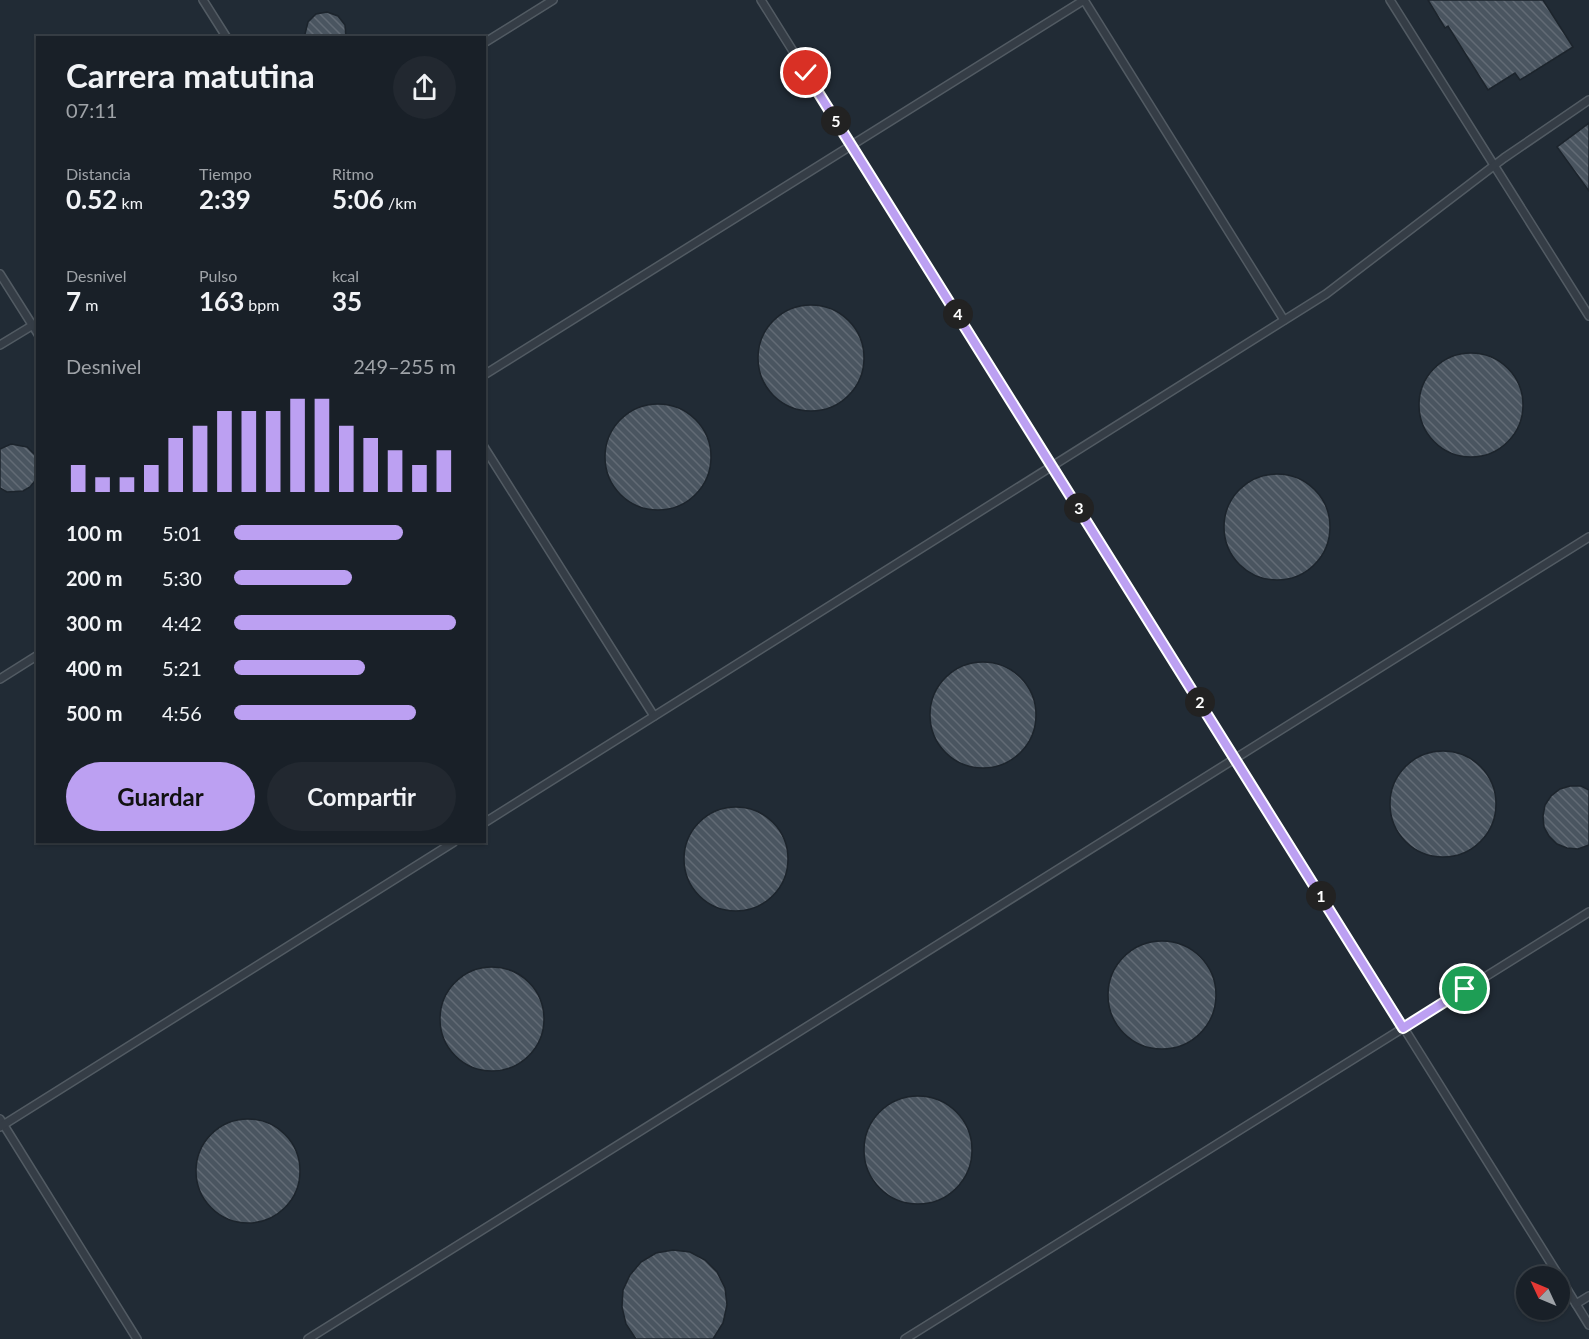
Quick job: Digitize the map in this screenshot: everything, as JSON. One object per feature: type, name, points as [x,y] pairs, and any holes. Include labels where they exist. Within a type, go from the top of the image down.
[{"type":"lane","points":[[203,0],[226,36]]},
{"type":"lane","points":[[486,42],[553,0]]},
{"type":"lane","points":[[761,0],[1552,1266]]},
{"type":"lane","points":[[486,374],[1084,0],[1284,320]]},
{"type":"lane","points":[[1390,0],[1589,316]]},
{"type":"lane","points":[[486,822],[1346,280],[1494,166],[1589,100]]},
{"type":"lane","points":[[0,274],[35,324],[0,345]]},
{"type":"lane","points":[[486,450],[654,716]]},
{"type":"lane","points":[[308,1339],[1589,537]]},
{"type":"lane","points":[[0,679],[36,656]]},
{"type":"lane","points":[[137,1339],[1,1124],[452,843]]},
{"type":"lane","points":[[905,1339],[1589,912]]},
{"type":"lane","points":[[1570,1294],[1589,1325]]},
{"type":"lane","points":[[1576,1304],[1589,1296]]},
{"type":"building","points":[[1428,0],[1543,0],[1573,47],[1520,80],[1515,73],[1488,90],[1448,26],[1445,28]]},
{"type":"building","points":[[327,12],[338,16],[345,25],[346,36],[304,36],[308,22],[316,14]]},
{"type":"building","points":[[1589,123],[1589,191],[1557,147]]},
{"type":"building","points":[[811,305],[831,309],[849,320],[860,338],[864,358],[860,378],[849,396],[831,407],[811,411],[791,407],[773,396],[762,378],[758,358],[762,338],[773,320],[791,309]]},
{"type":"building","points":[[1471,353],[1491,357],[1508,368],[1519,385],[1523,405],[1519,425],[1508,442],[1491,453],[1471,457],[1451,453],[1434,442],[1423,425],[1419,405],[1423,385],[1434,368],[1451,357]]},
{"type":"building","points":[[658,404],[678,408],[695,420],[707,437],[711,457],[707,477],[695,494],[678,506],[658,510],[638,506],[621,494],[609,477],[605,457],[609,437],[621,420],[638,408]]},
{"type":"building","points":[[11,444],[27,447],[36,456],[36,480],[30,487],[23,491],[7,492],[0,488],[0,449]]},
{"type":"building","points":[[1277,474],[1297,478],[1315,489],[1326,507],[1330,527],[1326,547],[1315,565],[1297,576],[1277,580],[1257,576],[1239,565],[1228,547],[1224,527],[1228,507],[1239,489],[1257,478]]},
{"type":"building","points":[[983,662],[1003,666],[1020,678],[1032,695],[1036,715],[1032,735],[1020,752],[1003,764],[983,768],[963,764],[946,752],[934,735],[930,715],[934,695],[946,678],[963,666]]},
{"type":"building","points":[[1443,751],[1463,755],[1480,767],[1492,784],[1496,804],[1492,824],[1480,841],[1463,853],[1443,857],[1423,853],[1406,841],[1394,824],[1390,804],[1394,784],[1406,767],[1423,755]]},
{"type":"building","points":[[1581,786],[1589,790],[1589,845],[1578,849],[1557,844],[1544,827],[1545,805],[1560,789]]},
{"type":"building","points":[[736,807],[756,811],[773,822],[784,839],[788,859],[784,879],[773,896],[756,907],[736,911],[716,907],[699,896],[688,879],[684,859],[688,839],[699,822],[716,811]]},
{"type":"building","points":[[1162,941],[1183,945],[1200,957],[1212,974],[1216,995],[1212,1016],[1200,1033],[1183,1045],[1162,1049],[1141,1045],[1124,1033],[1112,1016],[1108,995],[1112,974],[1124,957],[1141,945]]},
{"type":"building","points":[[492,967],[512,971],[529,982],[540,999],[544,1019],[540,1039],[529,1056],[512,1067],[492,1071],[472,1067],[455,1056],[444,1039],[440,1019],[444,999],[455,982],[472,971]]},
{"type":"building","points":[[918,1096],[939,1100],[956,1112],[968,1129],[972,1150],[968,1171],[956,1188],[939,1200],[918,1204],[897,1200],[880,1188],[868,1171],[864,1150],[868,1129],[880,1112],[897,1100]]},
{"type":"building","points":[[248,1119],[268,1123],[285,1134],[296,1151],[300,1171],[296,1191],[285,1208],[268,1219],[248,1223],[228,1219],[211,1208],[200,1191],[196,1171],[200,1151],[211,1134],[228,1123]]},
{"type":"building","points":[[673,1250],[690,1252],[705,1260],[717,1272],[725,1288],[727,1305],[723,1323],[713,1339],[636,1339],[626,1324],[622,1307],[623,1290],[630,1275],[641,1262],[656,1253]]},
{"type":"route","points":[[806,73],[1403,1028],[1465,989]]}]
